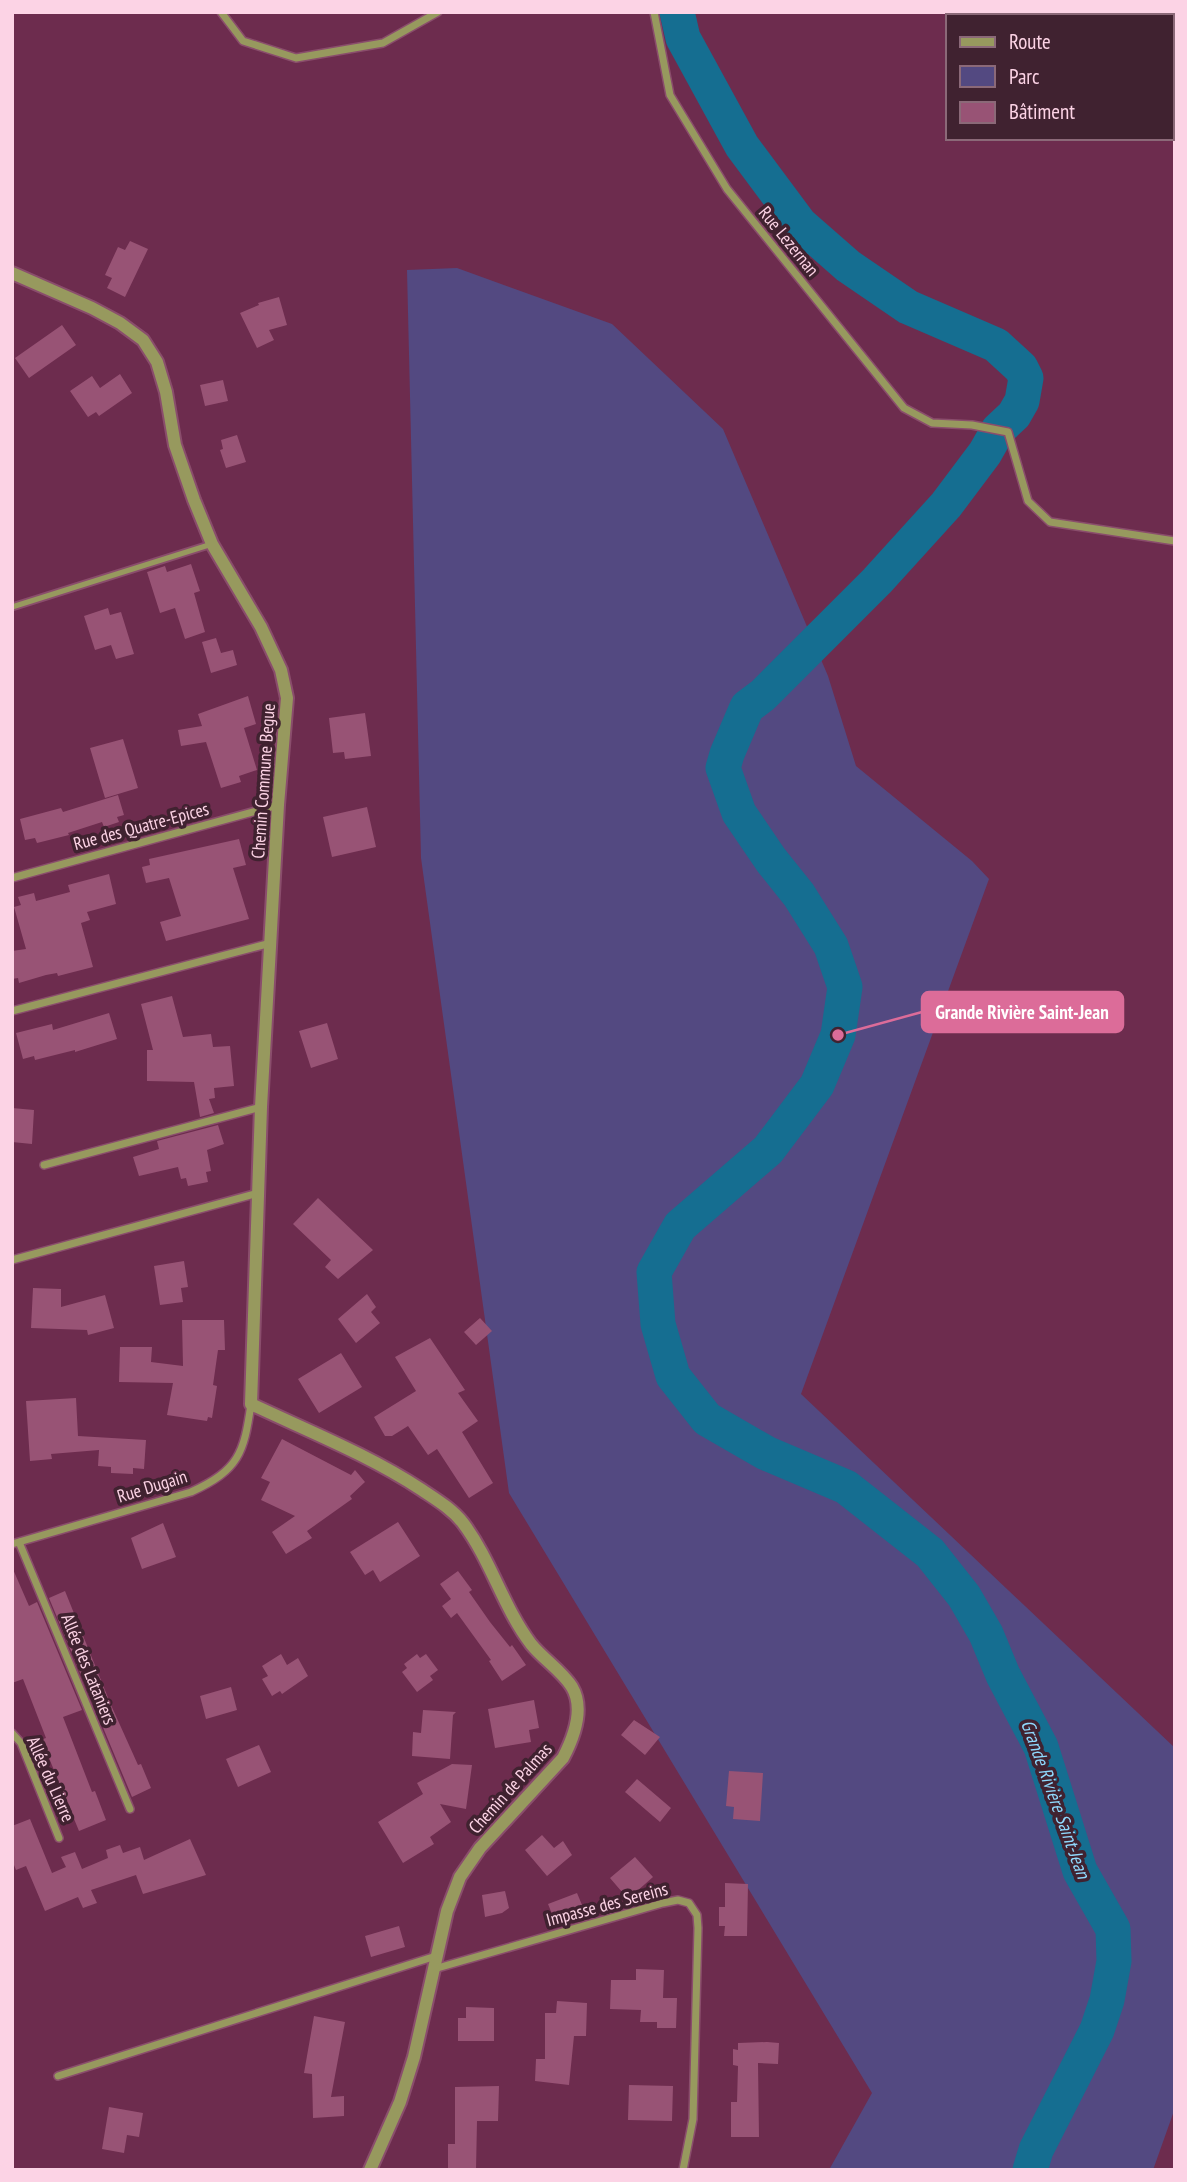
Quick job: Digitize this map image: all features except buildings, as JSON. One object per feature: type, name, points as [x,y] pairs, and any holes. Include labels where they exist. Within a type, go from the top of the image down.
[{"type":"street","points":[[221,12],[243,41],[296,58],[383,43],[438,12]]},
{"type":"street","name":"Rue Lezernan","points":[[654,12],[670,95],[727,189],[904,408],[932,423],[972,425],[1008,432],[1027,501],[1050,522],[1175,541]]},
{"type":"street","name":"Chemin Commune Begue","points":[[12,273],[92,308],[120,323],[143,340],[157,362],[166,392],[175,445],[212,544],[261,627],[281,670],[287,698],[278,805],[261,1107],[251,1404]]},
{"type":"street","name":"Rue des Quatre-Epices","points":[[12,878],[278,805]]},
{"type":"street","points":[[12,1011],[272,943]]},
{"type":"street","points":[[44,1165],[261,1107]]},
{"type":"street","points":[[12,1259],[259,1193]]},
{"type":"street","name":"Rue Dugain","points":[[16,1543],[191,1492],[215,1481],[234,1463],[245,1439],[251,1404]]},
{"type":"street","name":"Chemin de Palmas","points":[[251,1404],[394,1471],[443,1503],[461,1521],[477,1544],[503,1599],[532,1645],[572,1686],[577,1702],[573,1740],[564,1758],[480,1848],[460,1877],[447,1911],[414,2057],[400,2102],[370,2170]]},
{"type":"street","name":"Allée des Lataniers","points":[[16,1543],[130,1809]]},
{"type":"street","name":"Allée du Lierre","points":[[12,1733],[21,1743],[59,1838]]},
{"type":"street","name":"Impasse des Sereins","points":[[436,1962],[663,1903],[678,1900],[689,1903],[697,1915],[698,1928],[692,2119],[683,2170]]},
{"type":"street","points":[[58,2076],[436,1962]]},
{"type":"lane","points":[[12,607],[212,544]]},
{"type":"green space","points":[[457,268],[612,324],[723,429],[828,676],[856,766],[972,861],[989,879],[801,1394],[1175,1748],[1175,2108],[1153,2170],[829,2170],[872,2093],[509,1493],[421,858],[407,270]]},
{"type":"waterway","name":"Grande Rivière Saint-Jean","points":[[677,12],[683,38],[742,146],[800,224],[848,266],[908,307],[996,345],[1021,368],[1026,378],[1022,401],[1014,415],[998,430],[985,453],[946,505],[877,581],[763,695],[747,707],[727,754],[723,768],[739,813],[799,895],[831,946],[845,987],[838,1035],[817,1085],[768,1150],[680,1226],[654,1272],[658,1324],[673,1376],[707,1419],[766,1453],[846,1487],[930,1553],[964,1596],[986,1634],[1003,1675],[1041,1747],[1080,1871],[1113,1929],[1114,1961],[1107,2000],[1097,2030],[1036,2150],[1030,2170]]},
{"type":"place","name":"Grande Rivière Saint-Jean","points":[[838,1035]]}]
